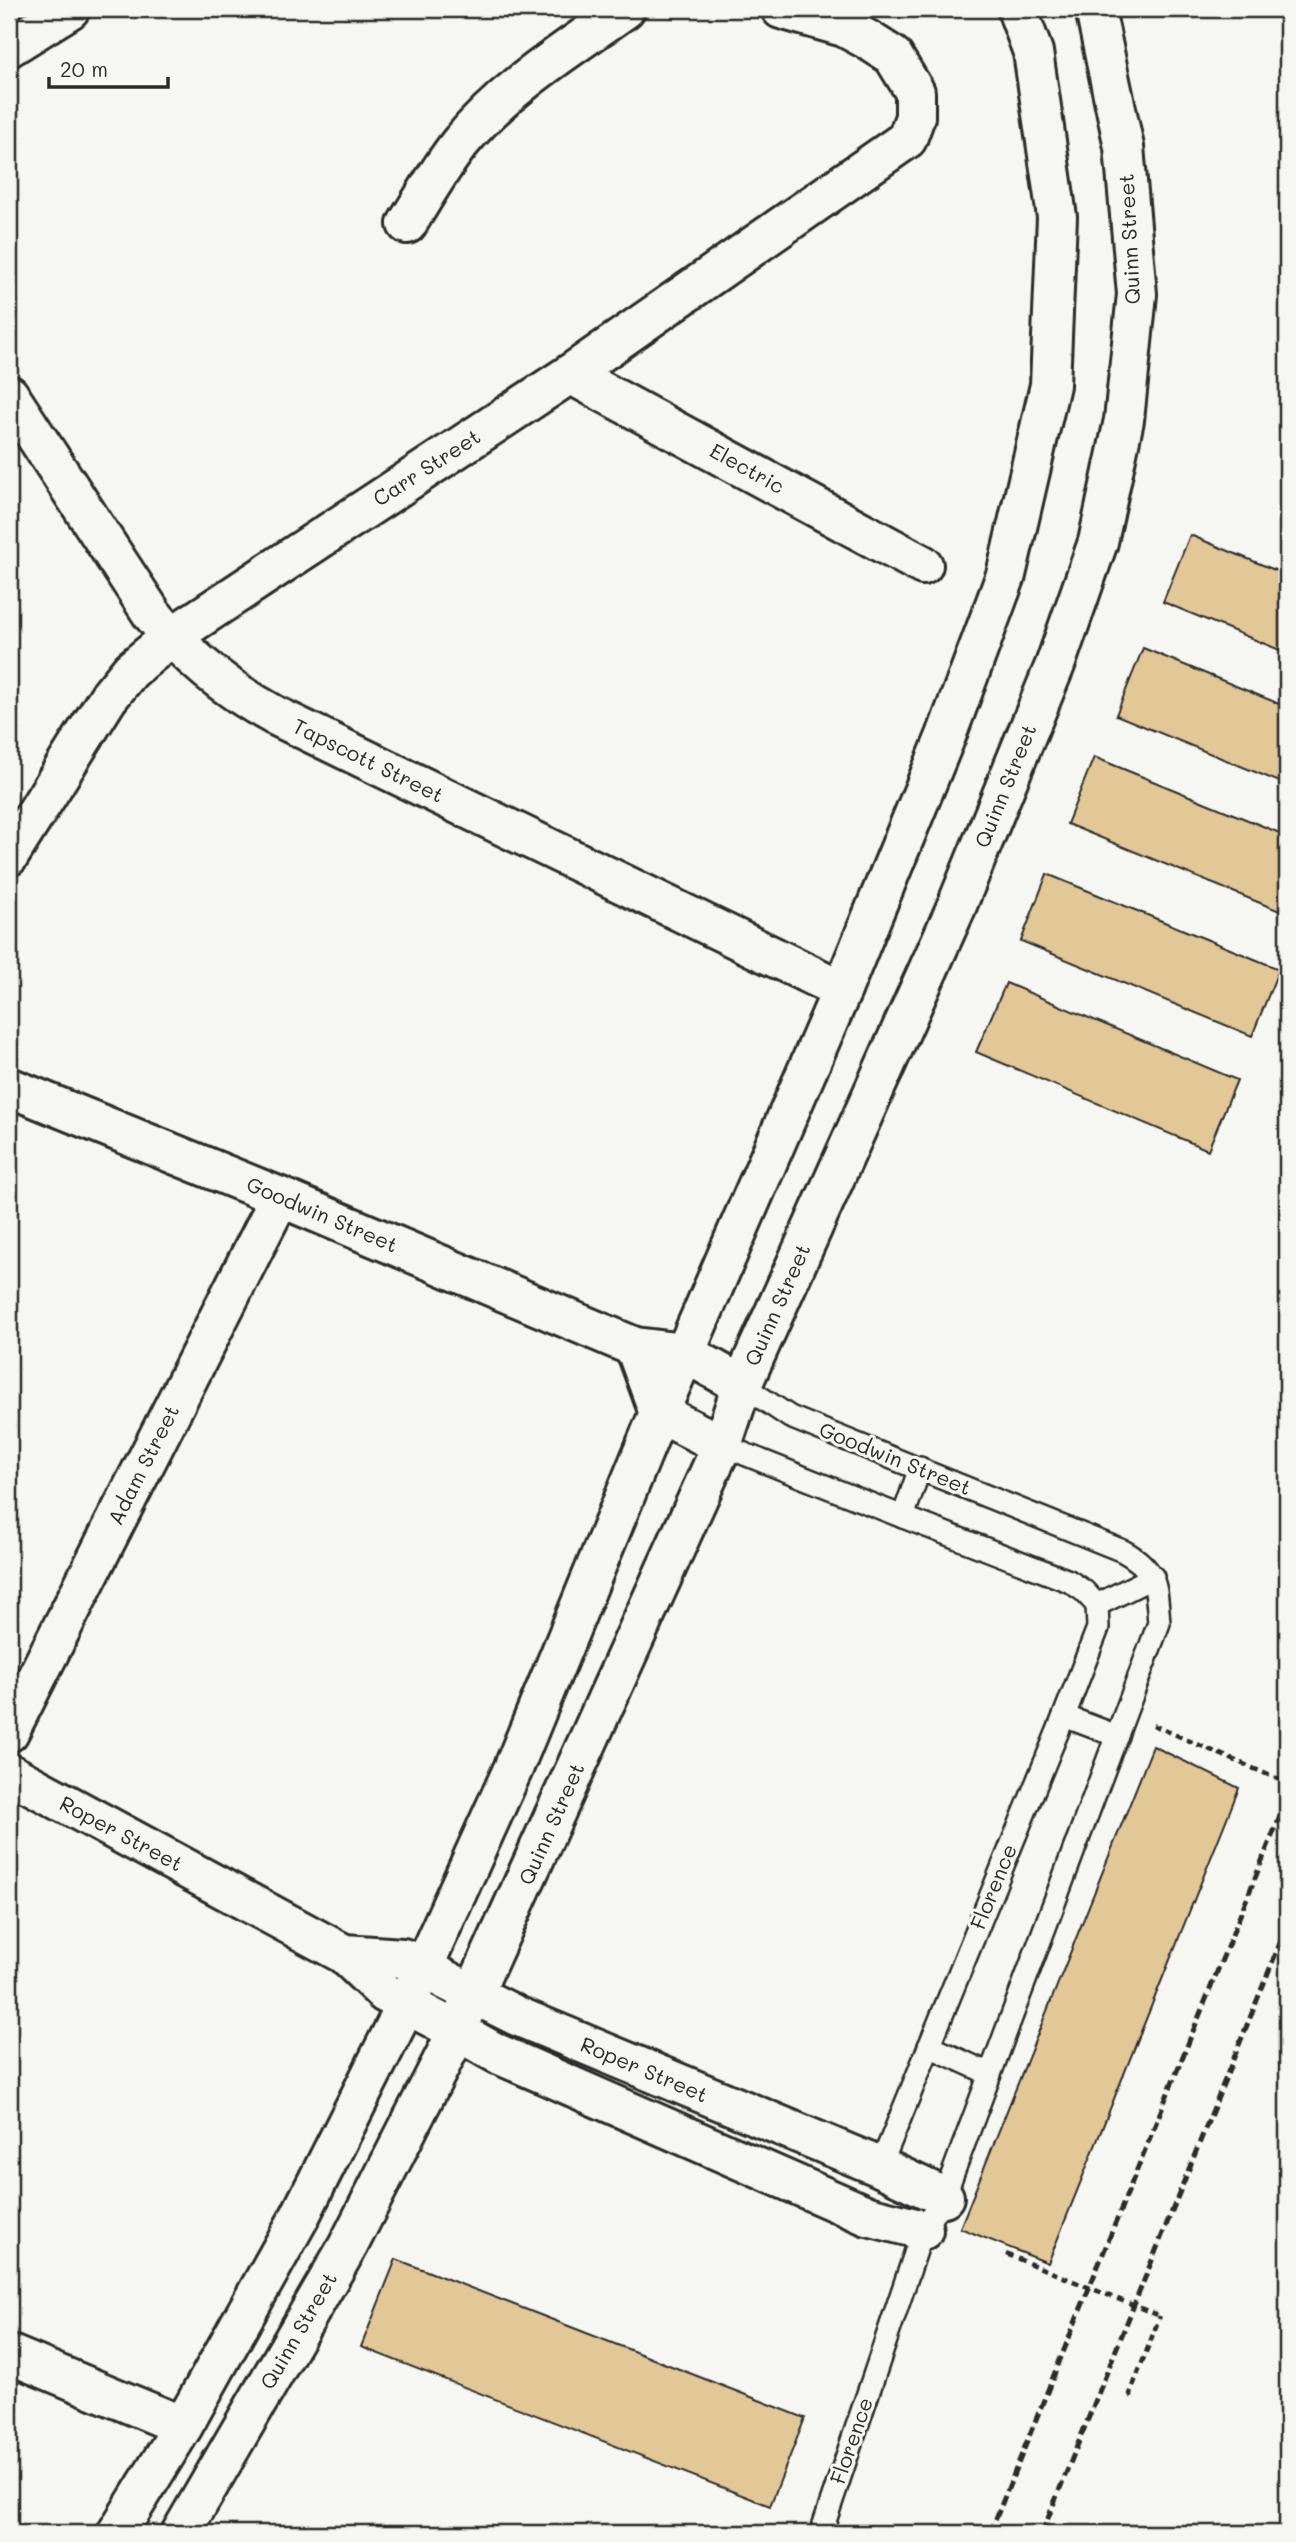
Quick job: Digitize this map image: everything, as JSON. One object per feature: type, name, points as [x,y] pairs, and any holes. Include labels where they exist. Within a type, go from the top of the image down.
[{"type":"main road","points":[[9,47],[70,9]]},
{"type":"main road","points":[[407,224],[459,144],[487,114],[531,76],[625,9]]},
{"type":"main road","name":"Carr Street","points":[[9,856],[108,698],[131,670],[171,637],[570,374],[907,139],[915,117],[915,92],[892,57],[844,27],[781,9]]},
{"type":"main road","points":[[117,2533],[183,2426],[299,2218],[406,2005],[513,1769],[659,1413],[842,990],[946,736],[1006,575],[1050,386],[1057,217],[1033,52],[1017,9]]},
{"type":"main road","name":"Quinn Street","points":[[181,2533],[348,2246],[475,1995],[722,1445],[742,1385],[955,911],[1055,665],[1098,542],[1124,420],[1137,294],[1124,147],[1095,9]]},
{"type":"main road","name":"Electric","points":[[570,374],[923,565]]},
{"type":"main road","name":"Tapscott Street","points":[[9,396],[152,614],[171,637],[226,687],[265,710],[842,990]]},
{"type":"main road","name":"Goodwin Street","points":[[9,1087],[280,1197],[635,1347],[685,1353],[742,1385]]},
{"type":"main road","name":"Adam Street","points":[[9,1732],[280,1197]]},
{"type":"main road","points":[[635,1347],[659,1413],[722,1445]]},
{"type":"main road","name":"Roper Street","points":[[9,1773],[344,1954],[385,1993],[498,2054],[868,2216],[923,2230]]},
{"type":"main road","name":"Roper Street","points":[[344,1954],[404,1958],[517,2015],[880,2167],[944,2197]]},
{"type":"main road","points":[[9,2354],[183,2426]]},
{"type":"lane","name":"Goodwin Street","points":[[742,1385],[790,1417],[1123,1551],[1138,1559],[1153,1577]]},
{"type":"lane","points":[[722,1445],[1069,1581],[1084,1591],[1097,1605],[1153,1577]]},
{"type":"lane","points":[[903,1517],[920,1468]]},
{"type":"lane","name":"Florence","points":[[821,2533],[923,2230],[944,2197],[1159,1623],[1153,1577]]},
{"type":"lane","name":"Florence","points":[[880,2167],[1098,1628],[1097,1605]]},
{"type":"lane","points":[[1064,1716],[1117,1736]]},
{"type":"lane","points":[[929,2046],[990,2074]]},
{"type":"lane","points":[[659,2125],[674,2083]]},
{"type":"path","points":[[1125,1713],[1287,1783]]},
{"type":"path","points":[[1006,2254],[1160,2316],[1130,2394],[1132,2397]]},
{"type":"building","points":[[1190,535],[1287,575],[1287,653],[1163,602]]},
{"type":"building","points":[[1143,648],[1287,707],[1287,785],[1116,715]]},
{"type":"building","points":[[1094,757],[1287,836],[1287,914],[1067,824]]},
{"type":"building","points":[[1047,874],[1279,969],[1252,1036],[1021,941]]},
{"type":"building","points":[[1006,983],[1237,1080],[1208,1150],[976,1052]]},
{"type":"building","points":[[1153,1746],[1239,1788],[1048,2263],[960,2228]]},
{"type":"building","points":[[396,2259],[805,2418],[770,2506],[361,2347]]},
{"type":"railway","points":[[990,2533],[1287,1799]]},
{"type":"railway","points":[[1042,2533],[1287,1926]]}]
